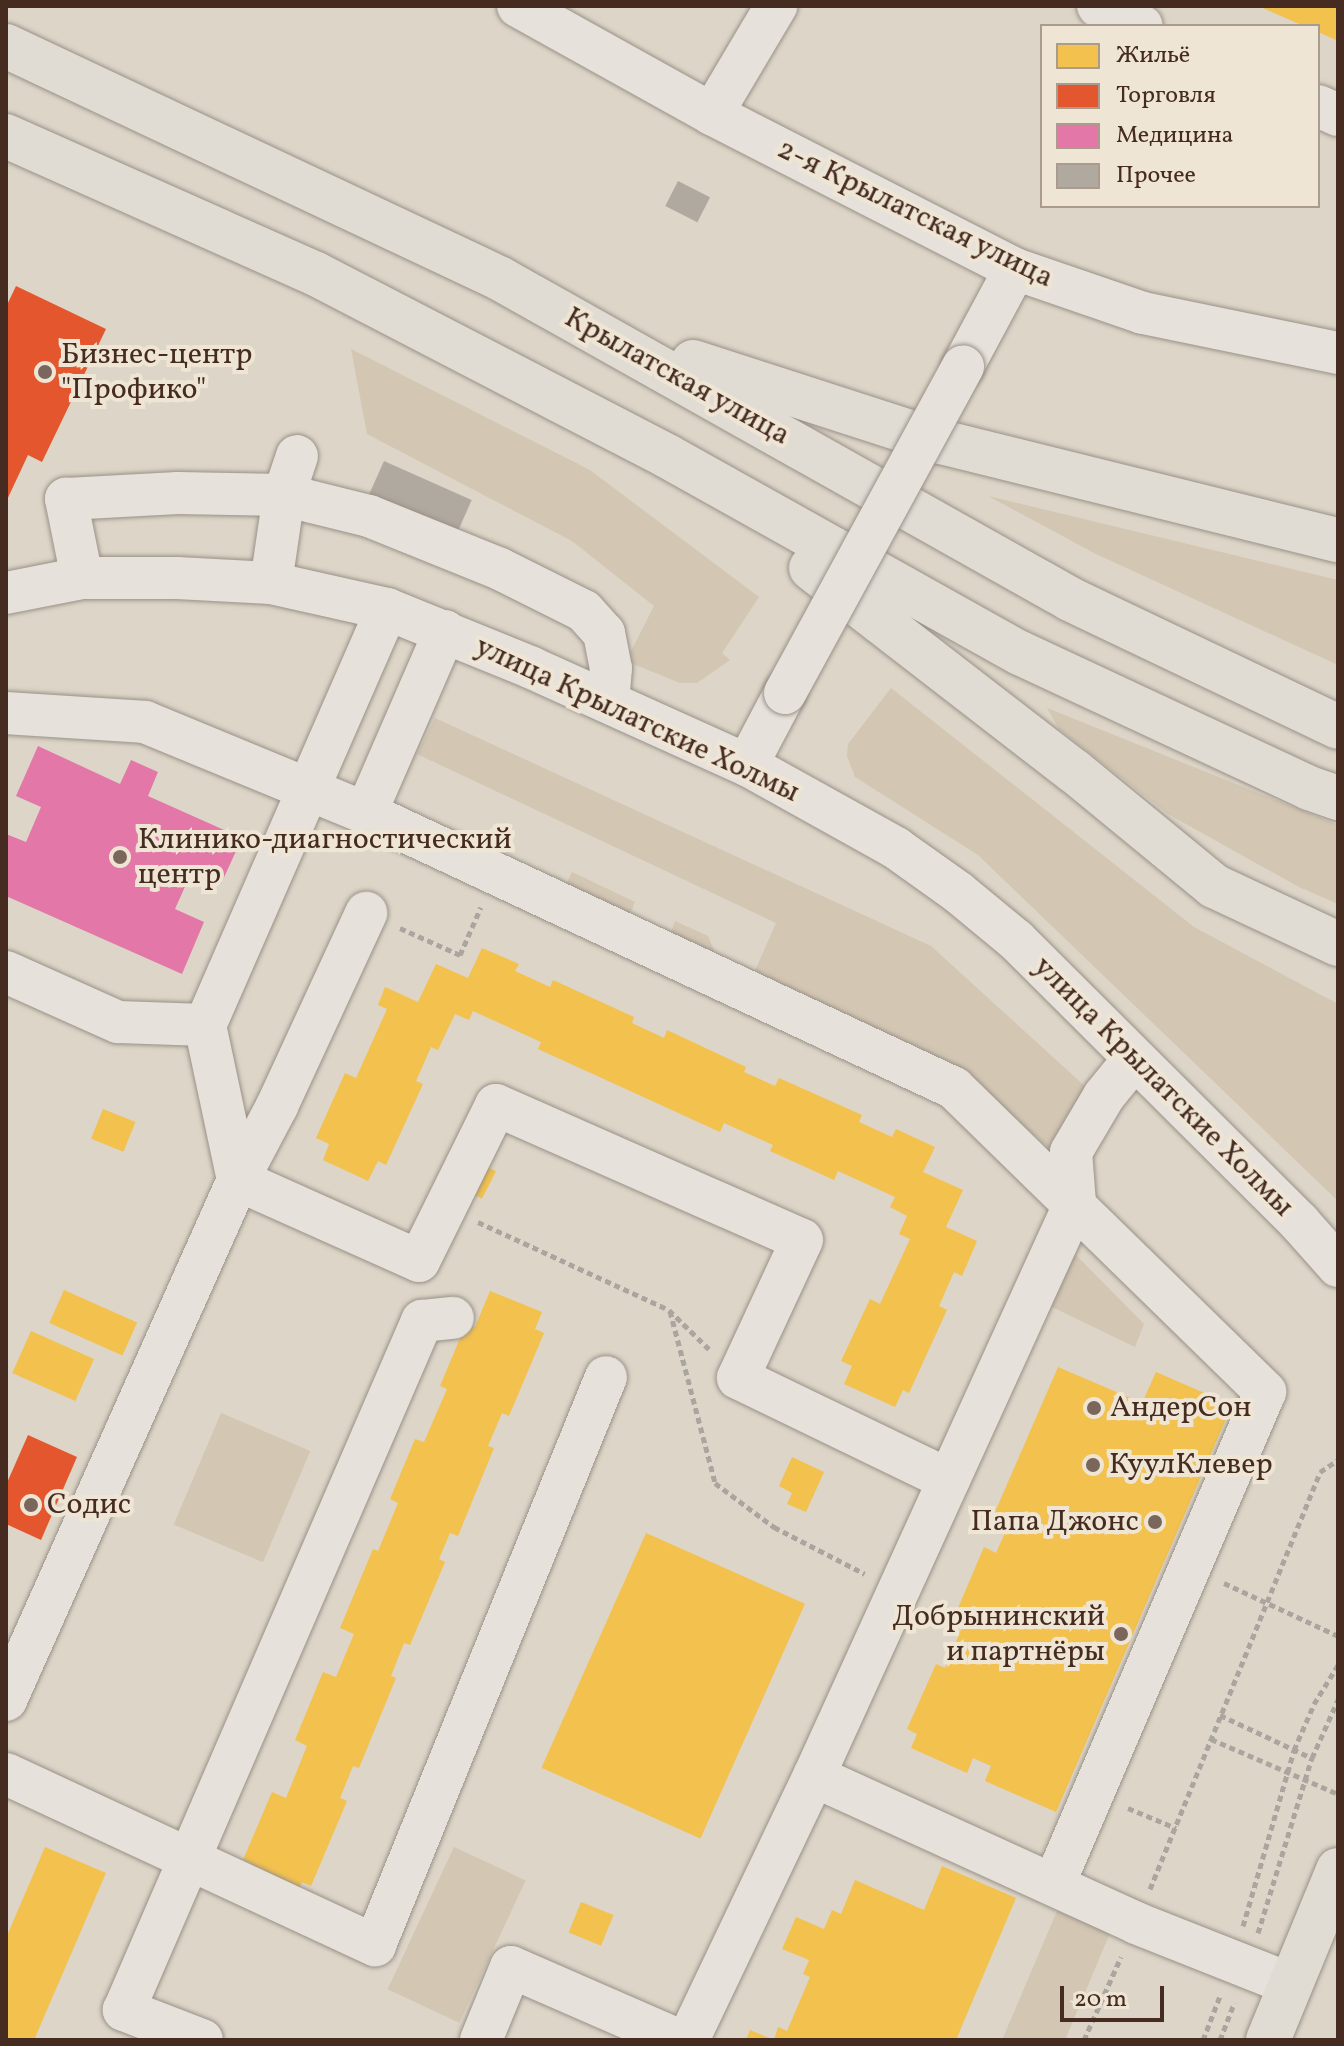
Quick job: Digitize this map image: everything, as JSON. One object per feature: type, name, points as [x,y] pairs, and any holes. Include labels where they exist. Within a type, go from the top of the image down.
[{"type":"main road","name":"Крылатская улица","points":[[6,46],[499,278],[1070,599],[1338,727]]},
{"type":"main road","points":[[6,136],[316,274],[667,456],[1020,653],[1338,798]]},
{"type":"main road","points":[[499,278],[715,371],[941,442],[1338,540]]},
{"type":"main road","points":[[667,456],[1074,771],[1214,886],[1333,943]]},
{"type":"main road","points":[[1268,2040],[1338,1870]]},
{"type":"street","name":"2-я Крылатская улица","points":[[518,6],[712,114],[1015,269],[1143,313],[1338,353]]},
{"type":"street","points":[[712,114],[776,6]]},
{"type":"street","points":[[1098,6],[1138,24]]},
{"type":"street","points":[[747,765],[1015,269]]},
{"type":"street","points":[[271,583],[284,495],[297,456]]},
{"type":"street","points":[[82,578],[66,499],[178,493],[284,495],[369,516],[500,569],[584,611],[604,633],[611,668],[608,702]]},
{"type":"street","name":"улица Крылатские Холмы","points":[[6,593],[82,578],[271,583],[387,609],[445,631],[747,765],[896,848],[959,893],[1016,940],[1299,1222],[1338,1266]]},
{"type":"street","points":[[238,1180],[205,1025],[387,609]]},
{"type":"street","points":[[366,813],[445,631]]},
{"type":"street","points":[[6,713],[145,722],[309,787],[954,1088],[1265,1392],[1054,1884]]},
{"type":"street","points":[[6,1700],[238,1180],[277,1106],[366,913]]},
{"type":"street","points":[[6,972],[118,1022],[205,1025]]},
{"type":"street","points":[[688,2040],[814,1776],[1075,1203],[1071,1152],[1104,1096],[1134,1059]]},
{"type":"street","points":[[238,1180],[419,1261],[496,1105],[802,1240],[738,1378],[949,1480]]},
{"type":"street","points":[[1299,1222],[1338,1252]]},
{"type":"street","points":[[202,2040],[124,2010],[187,1858],[422,1321],[453,1318]]},
{"type":"street","points":[[6,1774],[375,1945],[606,1377]]},
{"type":"street","points":[[814,1776],[1136,1923],[1290,1984]]},
{"type":"street","points":[[481,2040],[511,1967],[678,2040]]},
{"type":"path","points":[[366,913],[460,955],[496,874]]},
{"type":"path","points":[[468,1233],[477,1222],[669,1310],[738,1378]]},
{"type":"path","points":[[669,1310],[715,1483],[774,1527],[898,1592]]},
{"type":"path","points":[[1084,2040],[1176,1828],[1320,1472],[1338,1460]]},
{"type":"path","points":[[1190,1568],[1338,1636]]},
{"type":"path","points":[[1220,2040],[1294,1750],[1314,1704],[1338,1665]]},
{"type":"path","points":[[1203,2040],[1239,1966],[1312,1758],[1338,1700]]},
{"type":"path","points":[[1220,1715],[1312,1758]]},
{"type":"path","points":[[1211,1739],[1338,1794]]},
{"type":"path","points":[[1093,1794],[1176,1828]]},
{"type":"shaded area","points":[[351,349],[590,470],[759,597],[722,653],[730,660],[697,683],[680,683],[626,661],[654,606],[572,541],[367,434]]},
{"type":"shaded area","points":[[988,496],[1338,580],[1338,665],[1096,554]]},
{"type":"shaded area","points":[[891,688],[1194,927],[1338,1004],[1338,1201],[978,855],[855,777],[847,756],[848,744]]},
{"type":"shaded area","points":[[1047,708],[1338,825],[1338,904],[1299,887],[1168,814],[1059,729]]},
{"type":"shaded area","points":[[435,718],[931,946],[1088,1089],[1049,1148],[959,1068],[754,973],[776,923],[417,754]]},
{"type":"shaded area","points":[[572,872],[635,902],[629,916],[670,934],[675,921],[708,936],[714,950],[710,959],[563,891]]},
{"type":"shaded area","points":[[1072,1251],[1144,1324],[1135,1347],[1050,1306]]},
{"type":"shaded area","points":[[221,1413],[310,1451],[263,1562],[174,1524]]},
{"type":"shaded area","points":[[454,1847],[526,1880],[459,2023],[388,1989]]},
{"type":"shaded area","points":[[1057,1911],[1110,1933],[1065,2040],[1002,2040]]},
{"type":"building: Жильё","points":[[1258,6],[1338,6],[1338,41],[1320,33],[1320,24],[1299,24]]},
{"type":"building: Жильё","points":[[482,948],[519,964],[515,971],[550,987],[553,980],[634,1017],[632,1023],[664,1038],[667,1030],[746,1067],[744,1072],[775,1086],[779,1078],[862,1115],[859,1122],[892,1137],[896,1129],[935,1147],[923,1172],[963,1190],[946,1227],[977,1241],[962,1276],[954,1272],[939,1306],[947,1310],[909,1393],[903,1390],[895,1407],[844,1384],[852,1366],[841,1361],[870,1299],[880,1304],[910,1239],[899,1234],[907,1216],[890,1207],[895,1197],[838,1171],[834,1180],[770,1151],[773,1145],[724,1123],[720,1132],[538,1049],[541,1042],[473,1011],[469,1020],[455,1014],[438,1050],[431,1047],[416,1081],[423,1084],[386,1165],[378,1161],[368,1181],[323,1160],[329,1144],[316,1138],[345,1073],[356,1078],[387,1009],[378,1005],[385,987],[418,1002],[436,964],[468,978]]},
{"type":"building: Жильё","points":[[103,1109],[135,1122],[123,1152],[91,1139]]},
{"type":"building: Жильё","points":[[480,1163],[496,1171],[482,1199],[466,1191]]},
{"type":"building: Жильё","points":[[64,1290],[137,1323],[122,1355],[49,1323]]},
{"type":"building: Жильё","points":[[490,1291],[542,1312],[535,1329],[544,1333],[509,1416],[502,1413],[488,1446],[494,1448],[458,1536],[450,1533],[439,1559],[445,1562],[410,1645],[404,1643],[391,1676],[396,1678],[359,1768],[353,1766],[340,1798],[347,1801],[311,1886],[302,1882],[296,1895],[246,1874],[251,1863],[243,1860],[272,1792],[286,1798],[307,1746],[295,1740],[323,1672],[336,1677],[354,1634],[340,1628],[373,1549],[378,1551],[398,1503],[390,1499],[415,1439],[424,1442],[447,1389],[440,1386],[466,1324],[475,1327]]},
{"type":"building: Жильё","points":[[31,1331],[94,1359],[75,1401],[12,1373]]},
{"type":"building: Жильё","points":[[1058,1367],[1142,1403],[1156,1372],[1232,1405],[1056,1812],[985,1781],[991,1766],[973,1758],[967,1773],[911,1748],[917,1734],[907,1729],[936,1664],[945,1668],[968,1613],[958,1608],[984,1547],[996,1553],[1011,1519],[995,1512]]},
{"type":"building: Жильё","points":[[792,1457],[824,1472],[806,1512],[787,1504],[792,1493],[779,1486]]},
{"type":"building: Жильё","points":[[646,1533],[805,1604],[700,1839],[541,1768]]},
{"type":"building: Жильё","points":[[45,1847],[106,1873],[34,2040],[6,2040],[6,1938]]},
{"type":"building: Жильё","points":[[942,1866],[1016,1898],[956,2040],[774,2040],[778,2027],[787,2031],[810,1977],[803,1974],[809,1960],[782,1949],[796,1917],[824,1929],[832,1910],[841,1914],[855,1880],[924,1910]]},
{"type":"building: Жильё","points":[[581,1902],[613,1915],[601,1946],[569,1933]]},
{"type":"building: Жильё","points":[[750,2030],[774,2040],[746,2040]]},
{"type":"building: Торговля","name":"Бизнес-центр \"Профико\"","points":[[16,286],[106,329],[42,462],[28,455],[6,502],[6,307]]},
{"type":"building: Торговля","name":"Содис","points":[[28,1435],[77,1457],[41,1540],[6,1524],[6,1485]]},
{"type":"building: Медицина","name":"Клинико-диагностический центр","points":[[38,746],[120,784],[131,760],[158,772],[148,796],[242,838],[221,884],[192,871],[175,909],[204,922],[182,974],[6,896],[6,834],[26,842],[41,807],[16,796]]},
{"type":"building: Прочее","points":[[678,181],[710,197],[697,222],[665,206]]},
{"type":"building: Прочее","points":[[384,461],[472,500],[455,538],[367,499]]},
{"type":"place","name":"Бизнес-центр \"Профико\"","points":[[45,372]]},
{"type":"place","name":"Клинико-диагностический центр","points":[[120,857]]},
{"type":"place","name":"АндерСон","points":[[1094,1408]]},
{"type":"place","name":"КуулКлевер","points":[[1093,1465]]},
{"type":"place","name":"Содис","points":[[31,1505]]},
{"type":"place","name":"Папа Джонс","points":[[1155,1522]]},
{"type":"place","name":"Добрынинский и партнёры","points":[[1121,1634]]}]
